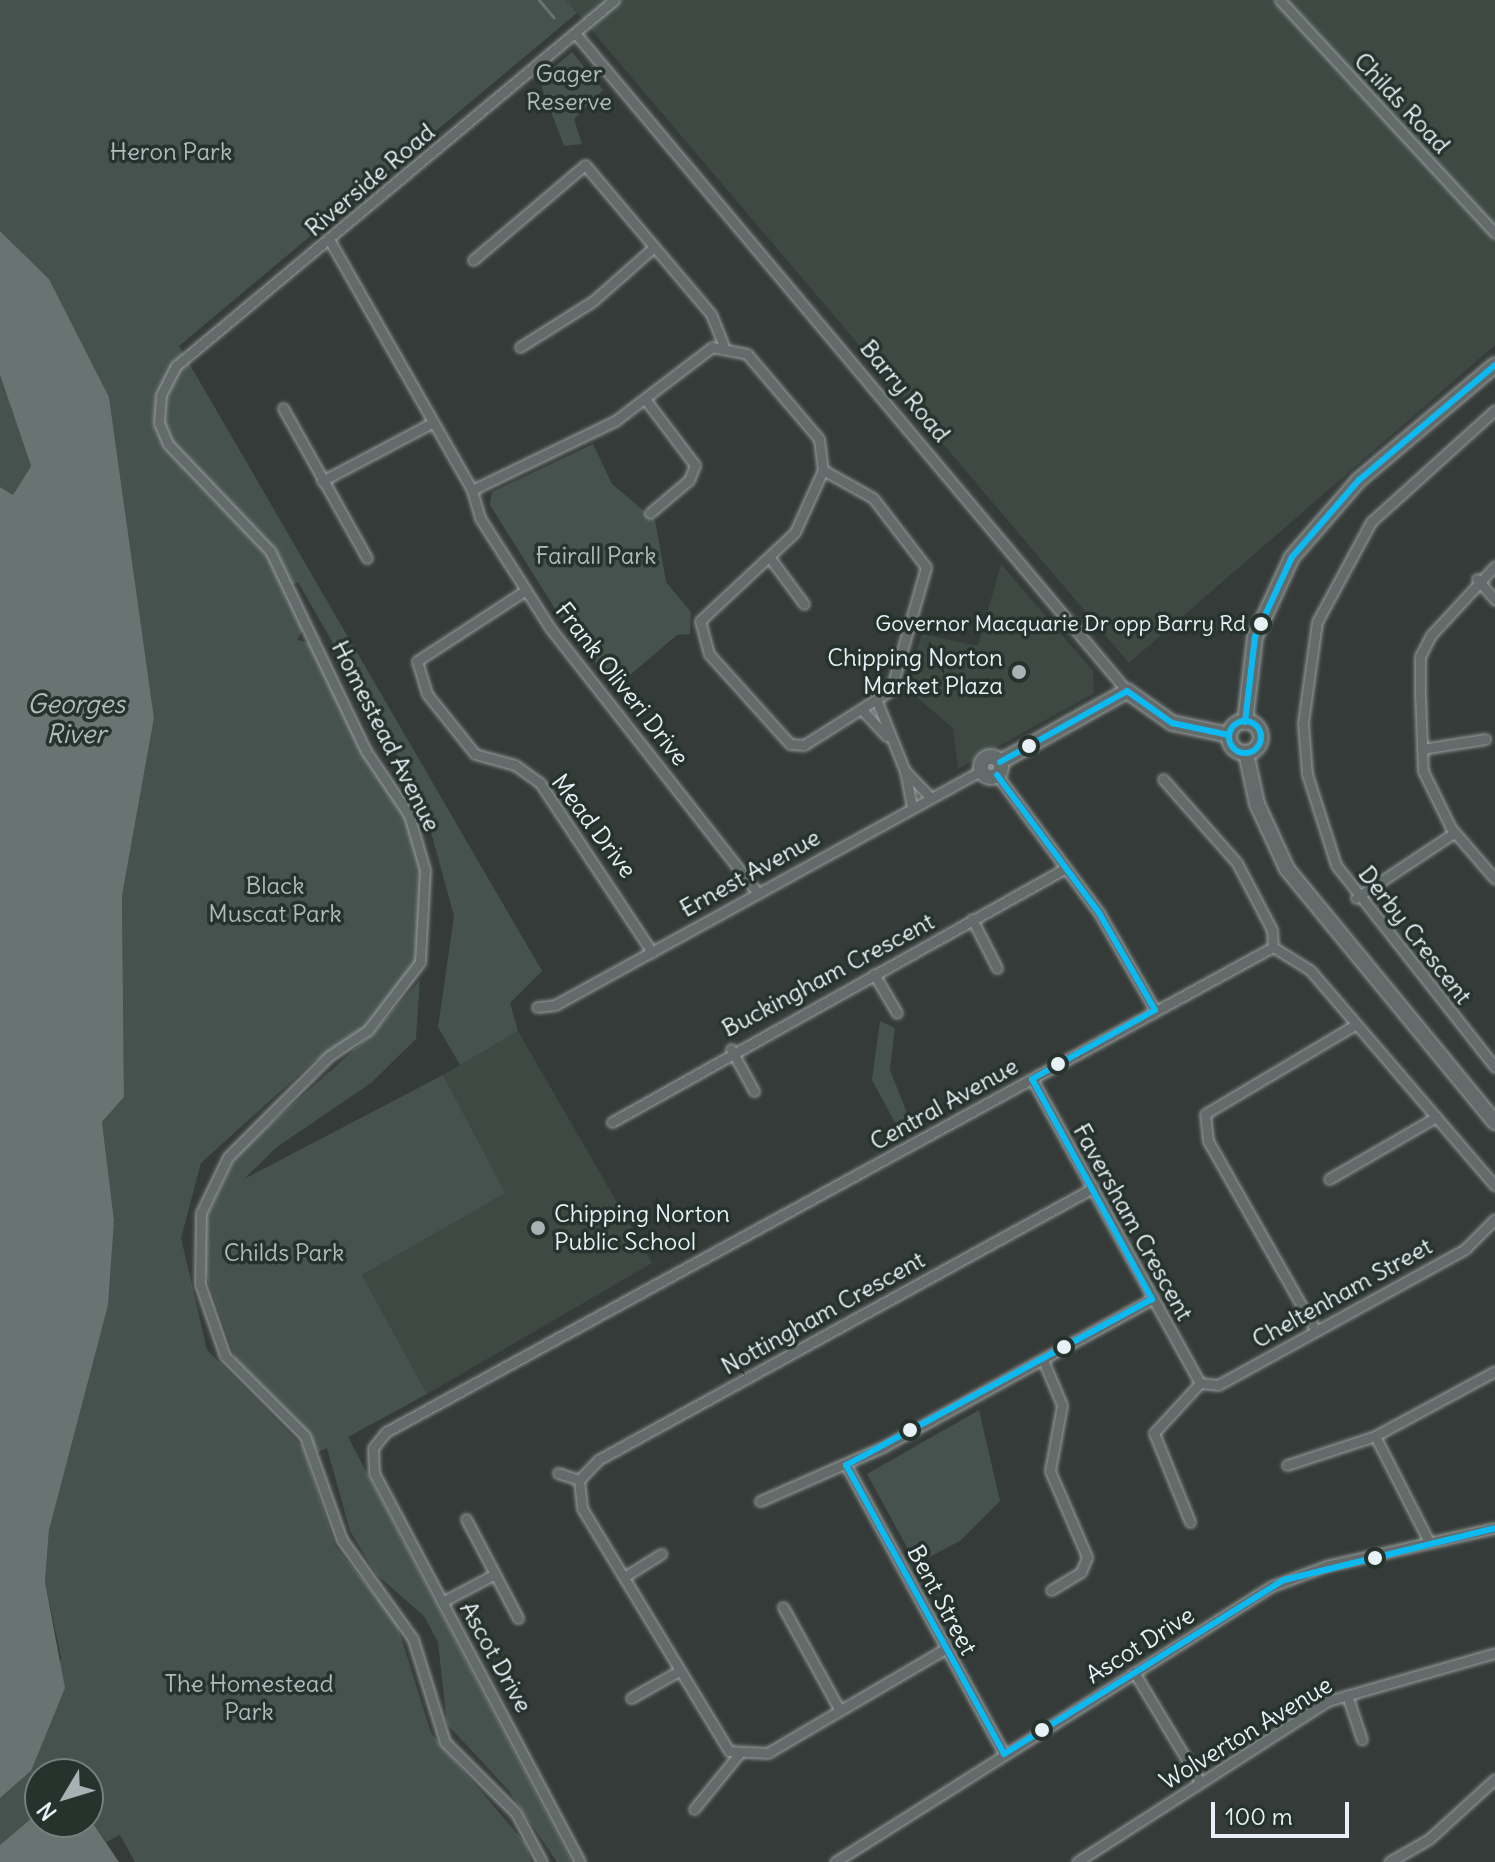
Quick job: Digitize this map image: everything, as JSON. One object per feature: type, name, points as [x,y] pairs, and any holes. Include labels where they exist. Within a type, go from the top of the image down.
[{"type":"main road","points":[[1246,753],[1233,748],[1229,735],[1245,722],[1255,637],[1292,557],[1359,480],[1495,365]]},
{"type":"main road","name":"Barry Road","points":[[1127,691],[1172,723],[1229,735]]},
{"type":"main road","points":[[982,770],[989,757],[999,768],[1127,691]]},
{"type":"main road","points":[[1245,722],[1261,739],[1246,753]]},
{"type":"main road","points":[[1246,753],[1263,820],[1292,876],[1495,1122]]},
{"type":"street","name":"Riverside Road","points":[[161,395],[176,366],[330,241],[614,0]]},
{"type":"street","name":"Childs Road","points":[[1280,0],[1495,233]]},
{"type":"street","name":"Barry Road","points":[[575,33],[1127,691]]},
{"type":"street","points":[[473,260],[585,165],[711,314],[723,344],[747,354],[819,439],[823,470],[795,532],[700,621],[709,654],[790,744],[804,745],[878,704],[896,678],[926,567],[873,498],[823,470]]},
{"type":"street","name":"Frank Oliveri Drive","points":[[330,241],[430,424],[472,490],[480,518],[526,590],[758,893]]},
{"type":"street","points":[[520,347],[593,301],[654,247]]},
{"type":"street","points":[[472,490],[645,399],[723,344]]},
{"type":"street","name":"Homestead Avenue","points":[[161,395],[159,423],[168,444],[270,551],[366,751],[409,815],[425,870],[420,962],[368,1030],[329,1056],[228,1157],[201,1213],[200,1284],[225,1356],[305,1436],[342,1540],[413,1639],[436,1727],[516,1813],[542,1862]]},
{"type":"street","points":[[645,399],[695,465],[689,480],[650,513]]},
{"type":"street","points":[[283,408],[367,558]]},
{"type":"street","name":"Derby Crescent","points":[[1495,410],[1371,522],[1317,622],[1304,696],[1307,774],[1328,847],[1356,898],[1495,1067]]},
{"type":"street","points":[[322,481],[430,424]]},
{"type":"street","points":[[770,558],[804,604]]},
{"type":"street","points":[[1493,873],[1454,833],[1423,771],[1420,657],[1477,579],[1495,566]]},
{"type":"street","points":[[1477,579],[1495,600]]},
{"type":"street","name":"Mead Drive","points":[[526,590],[440,643],[417,661],[427,694],[475,754],[515,765],[540,783],[652,952]]},
{"type":"street","points":[[878,704],[886,736]]},
{"type":"street","points":[[864,712],[886,736],[905,771],[931,798]]},
{"type":"street","points":[[1422,749],[1485,739]]},
{"type":"street","points":[[999,768],[1155,1010]]},
{"type":"street","name":"Ernest Avenue","points":[[537,1007],[555,1005],[982,770]]},
{"type":"street","points":[[905,771],[912,808]]},
{"type":"street","points":[[1163,779],[1230,852],[1272,930],[1273,947],[1310,970],[1495,1186]]},
{"type":"street","points":[[1356,898],[1454,833]]},
{"type":"street","name":"Buckingham Crescent","points":[[612,1122],[731,1049],[1066,868]]},
{"type":"street","points":[[972,919],[997,968]]},
{"type":"street","name":"Central Avenue","points":[[374,1473],[373,1448],[386,1432],[1273,947]]},
{"type":"street","points":[[874,974],[897,1013]]},
{"type":"street","points":[[1316,1331],[1208,1141],[1205,1114],[1355,1025]]},
{"type":"street","points":[[731,1049],[754,1091]]},
{"type":"street","name":"Faversham Crescent","points":[[1032,1079],[1200,1383]]},
{"type":"street","points":[[1329,1179],[1436,1117]]},
{"type":"street","name":"Nottingham Crescent","points":[[579,1480],[598,1460],[1093,1188]]},
{"type":"street","name":"Cheltenham Street","points":[[1200,1383],[1218,1385],[1465,1249],[1495,1219]]},
{"type":"street","points":[[760,1501],[846,1465],[1152,1299]]},
{"type":"street","points":[[1043,1360],[1062,1405],[1050,1471],[1087,1557],[1081,1572],[1051,1590]]},
{"type":"street","points":[[1287,1465],[1375,1436],[1495,1371]]},
{"type":"street","points":[[1190,1522],[1154,1433],[1200,1383]]},
{"type":"street","points":[[1375,1436],[1429,1542]]},
{"type":"street","name":"Bent Street","points":[[846,1465],[1004,1754]]},
{"type":"street","name":"Ascot Drive","points":[[374,1473],[580,1862]]},
{"type":"street","points":[[558,1473],[579,1480],[582,1508],[715,1738],[738,1755],[768,1753],[945,1649]]},
{"type":"street","points":[[466,1519],[518,1618]]},
{"type":"street","name":"Ascot Drive","points":[[835,1862],[1284,1580],[1495,1528]]},
{"type":"street","points":[[624,1577],[661,1554]]},
{"type":"street","points":[[442,1602],[495,1574]]},
{"type":"street","points":[[783,1607],[839,1709]]},
{"type":"street","name":"Wolverton Avenue","points":[[1077,1862],[1200,1782],[1347,1695],[1495,1653]]},
{"type":"street","points":[[631,1698],[679,1671]]},
{"type":"street","points":[[1134,1672],[1200,1782]]},
{"type":"street","points":[[1347,1695],[1362,1740]]},
{"type":"street","points":[[694,1809],[738,1755]]},
{"type":"street","points":[[1389,1862],[1429,1839],[1495,1779]]},
{"type":"shaded area","points":[[566,0],[1495,0],[1495,345],[1129,663]]},
{"type":"shaded area","points":[[1001,564],[1093,671],[1094,693],[958,769],[953,728],[905,687],[922,634],[978,646]]},
{"type":"shaded area","name":"Chipping Norton Public School","points":[[518,1031],[652,1263],[427,1394],[362,1275],[504,1193],[443,1075]]},
{"type":"green space","points":[[0,0],[566,0],[577,13],[179,346],[542,971],[510,1003],[518,1031],[460,1065],[438,1027],[454,916],[422,799],[298,582],[289,586],[307,623],[297,640],[317,644],[422,853],[420,962],[368,1030],[314,1061],[201,1163],[181,1238],[207,1350],[303,1447],[335,1546],[396,1621],[431,1733],[526,1844],[531,1862],[135,1862],[120,1835],[106,1842],[103,1838],[104,1758],[34,1758],[61,1658],[45,1582],[49,1530],[114,1220],[102,1122],[124,1097],[122,896],[154,718],[109,397],[49,279],[0,231]]},
{"type":"green space","name":"Gager Reserve","points":[[572,52],[603,90],[574,119],[582,144],[564,146],[539,80]]},
{"type":"green space","points":[[0,375],[31,466],[13,495],[0,487]]},
{"type":"green space","name":"Fairall Park","points":[[593,444],[612,484],[655,520],[666,582],[691,612],[690,634],[677,635],[616,687],[562,620],[490,505],[492,492]]},
{"type":"green space","name":"Childs Park","points":[[420,980],[416,1039],[371,1083],[277,1147],[244,1179],[443,1075],[505,1193],[362,1275],[427,1394],[348,1437],[572,1862],[557,1862],[509,1791],[447,1724],[438,1642],[424,1616],[377,1575],[350,1531],[327,1448],[318,1452],[300,1423],[239,1368],[201,1261],[205,1219],[237,1154],[373,1033]]},
{"type":"green space","points":[[880,1021],[895,1028],[890,1070],[912,1126],[899,1130],[872,1080]]},
{"type":"green space","points":[[979,1410],[1000,1501],[960,1541],[916,1564],[867,1474]]},
{"type":"green space","points":[[24,1777],[24,1825],[0,1845],[0,1798]]},
{"type":"water","name":"Georges River","points":[[0,231],[49,279],[109,397],[154,718],[122,896],[124,1097],[102,1122],[114,1220],[108,1305],[49,1530],[45,1582],[65,1688],[36,1758],[24,1758],[24,1777],[0,1798],[0,487],[13,495],[31,466],[0,375]]},
{"type":"water","points":[[24,1825],[24,1838],[103,1838],[119,1862],[0,1862],[0,1845]]},
{"type":"waterway","points":[[539,0],[554,18]]},
{"type":"transit line","points":[[1245,722],[1255,637],[1292,557],[1359,480],[1495,365]]},
{"type":"transit line","points":[[1000,762],[1127,691],[1172,723],[1229,735]]},
{"type":"transit line","points":[[1245,721],[1256,726],[1261,737],[1256,748],[1245,753],[1234,748],[1229,737],[1234,726],[1245,721]]},
{"type":"transit line","points":[[997,775],[1099,913],[1155,1010],[1032,1079],[1152,1299],[846,1465],[1004,1754],[1284,1580],[1495,1528]]},
{"type":"place","name":"Governor Macquarie Dr opp Barry Rd","points":[[1261,624]]},
{"type":"place","name":"Chipping Norton Market Plaza","points":[[1019,672]]},
{"type":"place","name":"Chipping Norton Public School","points":[[538,1228]]},
{"type":"park label","name":"Heron Park","points":[[171,152]]},
{"type":"park label","name":"Black Muscat Park","points":[[275,900]]},
{"type":"park label","name":"The Homestead Park","points":[[249,1698]]}]
